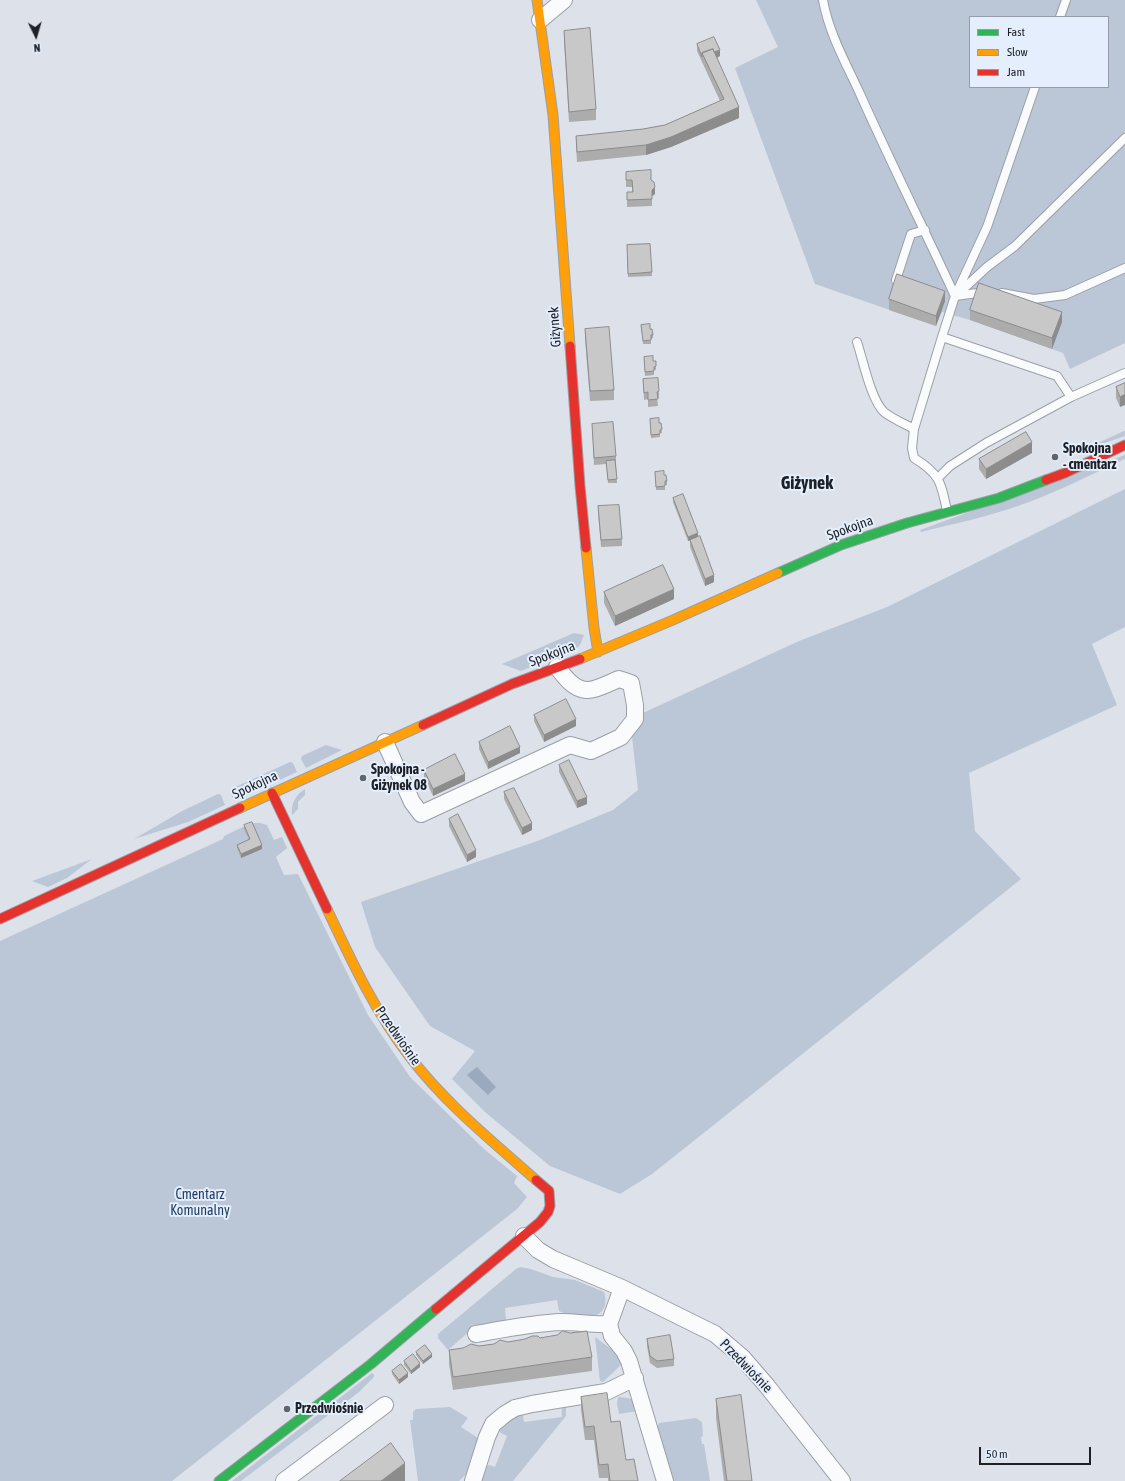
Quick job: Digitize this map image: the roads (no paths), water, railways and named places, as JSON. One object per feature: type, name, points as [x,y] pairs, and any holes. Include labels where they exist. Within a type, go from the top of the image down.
[{"type":"street","name":"Giżynek","points":[[537,0],[553,115],[580,486],[594,628],[598,652]]},
{"type":"street","points":[[540,20],[564,0]]},
{"type":"street","name":"Spokojna","points":[[0,919],[512,684],[598,652],[841,545],[908,523],[992,500],[1030,487],[1065,473],[1125,445]]},
{"type":"street","points":[[385,742],[412,802],[421,814],[570,745],[591,751],[621,737],[635,719],[635,705],[631,683],[619,679],[594,689],[586,690],[576,686],[564,677],[557,667]]},
{"type":"street","name":"Przedwiośnie","points":[[219,1481],[371,1364],[524,1236],[547,1215],[552,1200],[549,1191],[476,1127],[440,1092],[410,1057],[388,1026],[352,962],[272,793]]},
{"type":"street","name":"Przedwiośnie","points":[[524,1236],[538,1250],[553,1259],[622,1288],[715,1334],[742,1357],[767,1386],[842,1481]]},
{"type":"street","points":[[622,1288],[609,1324],[612,1336],[624,1351],[629,1361],[665,1481]]},
{"type":"street","points":[[476,1334],[524,1326],[563,1322],[592,1325],[609,1324]]},
{"type":"street","points":[[473,1481],[487,1437],[494,1424],[505,1414],[515,1408],[532,1404],[606,1392],[635,1378]]},
{"type":"street","points":[[284,1481],[385,1405]]},
{"type":"lane","points":[[824,0],[832,32],[891,162],[925,230],[951,299]]},
{"type":"lane","points":[[1060,16],[1066,0]]},
{"type":"lane","points":[[947,512],[938,478],[925,464],[914,458],[912,448],[914,429],[942,338],[951,299],[987,226],[1035,88]]},
{"type":"lane","points":[[951,299],[987,267],[1015,246],[1125,138]]},
{"type":"lane","points":[[910,285],[896,280],[911,234],[925,230]]},
{"type":"lane","points":[[951,299],[993,291],[1034,299],[1065,295],[1125,268]]},
{"type":"lane","points":[[942,338],[1057,376],[1070,397]]},
{"type":"lane","points":[[858,342],[873,394],[882,411],[890,417],[898,419],[914,429]]},
{"type":"lane","points":[[938,478],[950,466],[986,443],[1070,397],[1125,373]]},
{"type":"place","name":"Spokojna - cmentarz","points":[[1055,457]]},
{"type":"place","name":"Spokojna - Giżynek 08","points":[[363,778]]},
{"type":"place","name":"Przedwiośnie","points":[[287,1409]]},
{"type":"district","name":"Giżynek","points":[[807,483]]},
{"type":"park label","name":"Cmentarz Komunalny","points":[[200,1204]]}]
